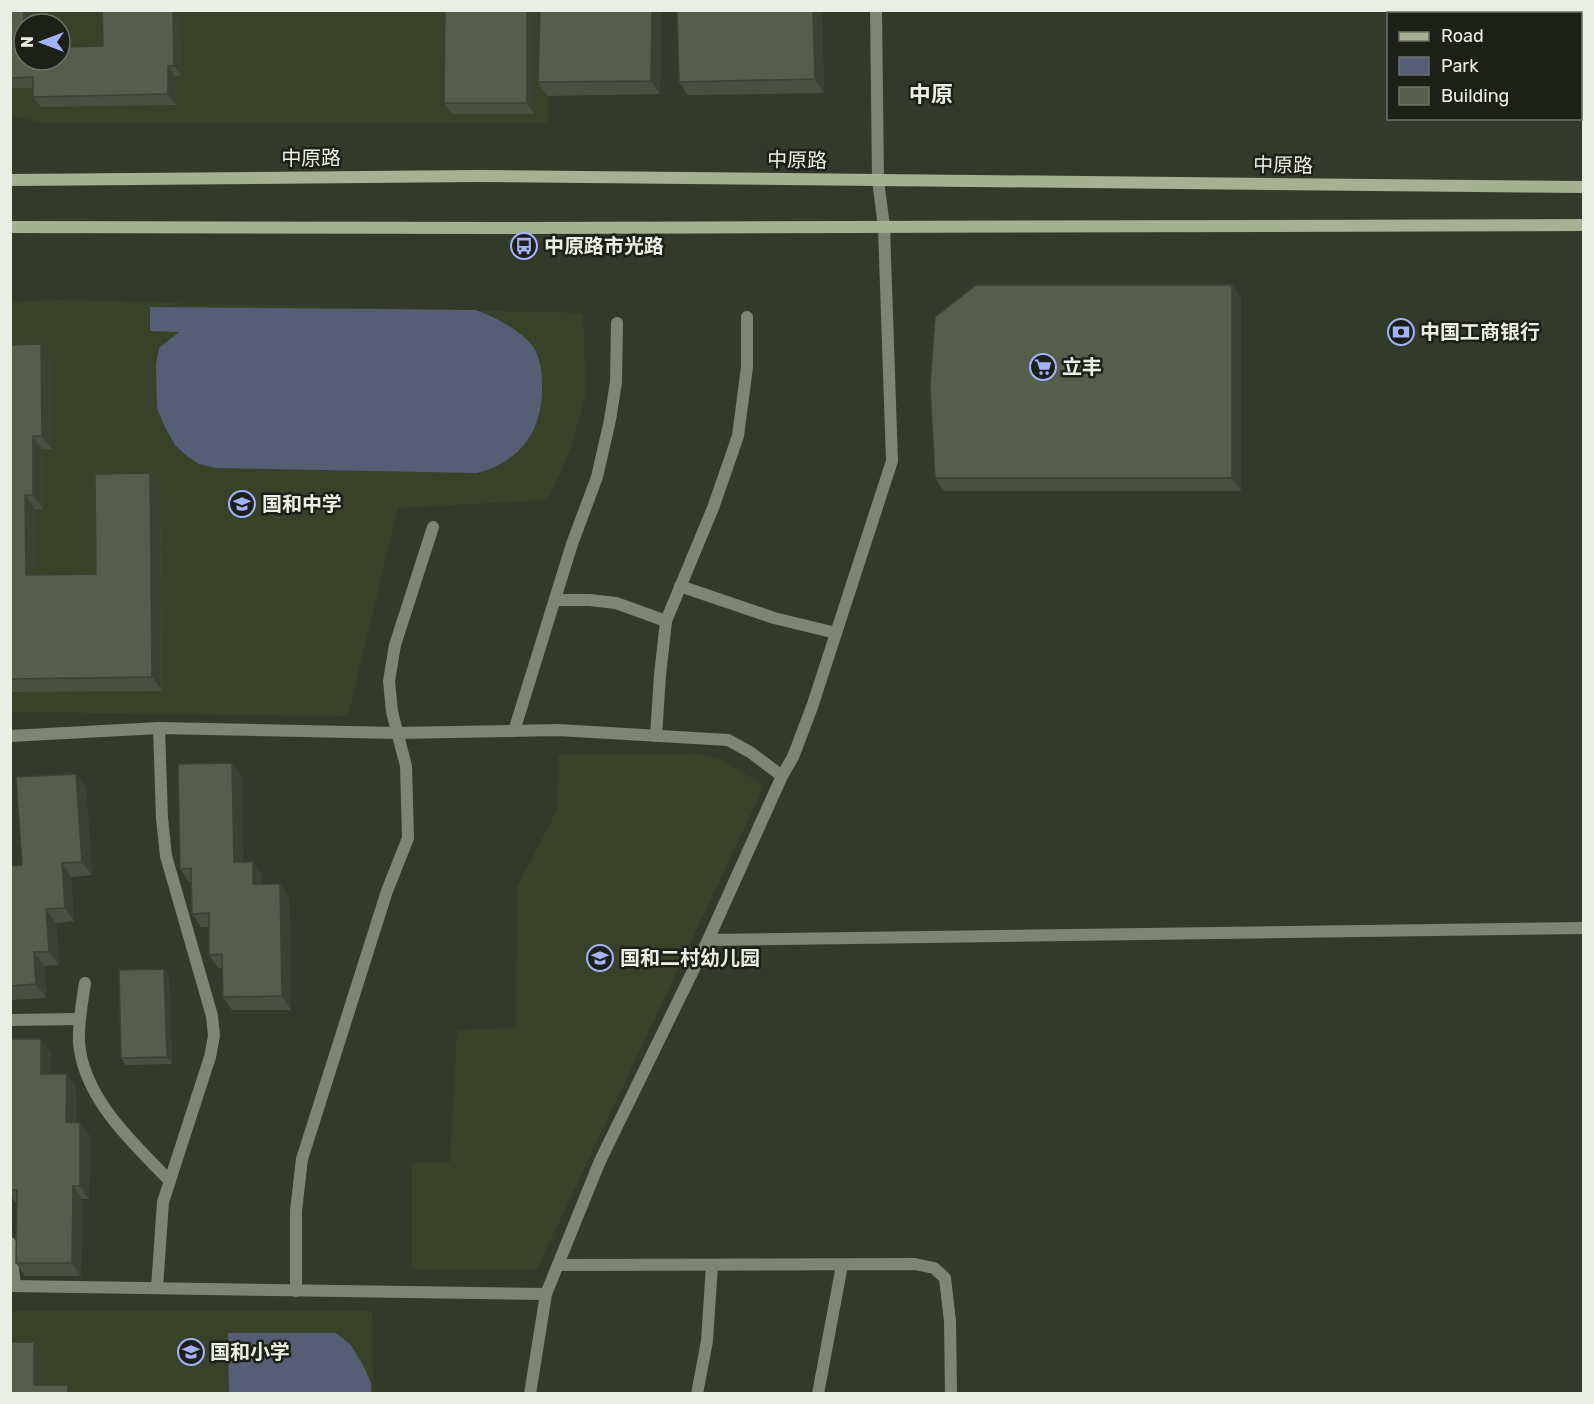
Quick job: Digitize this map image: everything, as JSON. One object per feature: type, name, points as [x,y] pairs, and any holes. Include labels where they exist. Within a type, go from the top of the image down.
[{"type":"main road","name":"中原路","points":[[10,180],[477,176],[1584,187]]},
{"type":"main road","points":[[10,227],[1584,225]]},
{"type":"lane","points":[[530,1394],[546,1294],[600,1161],[708,940],[797,747],[892,461],[884,227],[878,180],[876,10]]},
{"type":"lane","points":[[656,736],[666,621],[713,508],[738,436],[747,367],[747,317]]},
{"type":"lane","points":[[514,731],[572,544],[597,477],[616,382],[617,323]]},
{"type":"lane","points":[[296,1291],[296,1211],[302,1159],[387,891],[408,838],[406,766],[392,712],[389,681],[395,645],[433,527]]},
{"type":"lane","points":[[681,586],[774,618],[836,633]]},
{"type":"lane","points":[[556,600],[616,603],[666,621]]},
{"type":"lane","points":[[10,736],[159,728],[397,733],[558,730],[728,740],[750,752],[782,776]]},
{"type":"lane","points":[[157,1288],[163,1202],[210,1058],[214,1036],[212,1016],[166,855],[162,818],[159,728]]},
{"type":"lane","points":[[708,940],[1584,928]]},
{"type":"lane","points":[[85,983],[80,1018],[80,1045],[91,1085],[117,1125],[170,1181]]},
{"type":"lane","points":[[10,1020],[80,1018]]},
{"type":"lane","points":[[10,1243],[13,1286],[546,1294]]},
{"type":"lane","points":[[818,1394],[842,1264]]},
{"type":"lane","points":[[558,1265],[915,1264],[934,1268],[945,1278],[950,1321],[951,1394]]},
{"type":"lane","points":[[697,1394],[707,1341],[712,1265]]},
{"type":"shaded area","points":[[10,11],[551,11],[548,123],[45,123],[17,117],[11,113]]},
{"type":"shaded area","name":"国和中学","points":[[59,300],[583,313],[586,393],[570,451],[548,500],[398,508],[348,716],[11,712],[10,304]]},
{"type":"shaded area","name":"国和二村幼儿园","points":[[700,754],[722,759],[764,786],[537,1269],[412,1269],[412,1163],[450,1162],[457,1030],[516,1028],[517,887],[557,810],[558,755]]},
{"type":"shaded area","name":"国和小学","points":[[10,1311],[372,1311],[373,1393],[11,1393]]},
{"type":"green space","points":[[150,307],[476,310],[499,320],[516,331],[529,342],[537,353],[542,393],[537,422],[524,445],[515,454],[504,462],[477,473],[216,468],[199,464],[175,445],[157,408],[156,364],[159,348],[179,332],[150,331]]},
{"type":"green space","points":[[228,1333],[336,1333],[351,1345],[363,1365],[371,1383],[371,1393],[229,1393]]},
{"type":"building","points":[[10,10],[24,10],[24,12],[12,12],[12,72],[72,72],[72,47],[103,46],[102,10],[173,10],[174,66],[168,66],[168,94],[33,97],[33,77],[10,78]]},
{"type":"building","points":[[445,10],[527,10],[527,103],[444,103]]},
{"type":"building","points":[[540,10],[652,10],[651,81],[538,82]]},
{"type":"building","points":[[677,10],[813,10],[815,79],[679,82]]},
{"type":"building","points":[[976,285],[1232,285],[1232,478],[935,478],[930,386],[935,317]]},
{"type":"building","points":[[41,344],[42,436],[33,436],[33,495],[25,495],[26,575],[96,574],[95,474],[150,473],[152,677],[10,679],[10,345]]},
{"type":"building","points":[[232,763],[234,862],[253,862],[253,884],[280,884],[282,996],[223,997],[222,954],[209,955],[209,913],[192,914],[191,868],[180,869],[178,764]]},
{"type":"building","points":[[76,774],[82,862],[62,863],[65,908],[46,909],[49,952],[34,952],[36,984],[10,986],[10,866],[22,865],[16,777]]},
{"type":"building","points":[[164,969],[167,1057],[121,1058],[119,970]]},
{"type":"building","points":[[10,1039],[41,1039],[41,1074],[67,1074],[66,1122],[80,1123],[80,1186],[73,1186],[72,1263],[16,1263],[17,1190],[10,1190]]},
{"type":"building","points":[[10,1342],[34,1342],[34,1385],[68,1385],[68,1394],[10,1394]]},
{"type":"place","name":"中原路市光路","points":[[524,246]]},
{"type":"place","name":"中国工商银行","points":[[1401,332]]},
{"type":"place","name":"立丰","points":[[1043,367]]},
{"type":"place","name":"国和中学","points":[[242,504]]},
{"type":"place","name":"国和二村幼儿园","points":[[600,958]]},
{"type":"place","name":"国和小学","points":[[191,1352]]},
{"type":"district","name":"中原","points":[[931,94]]}]
